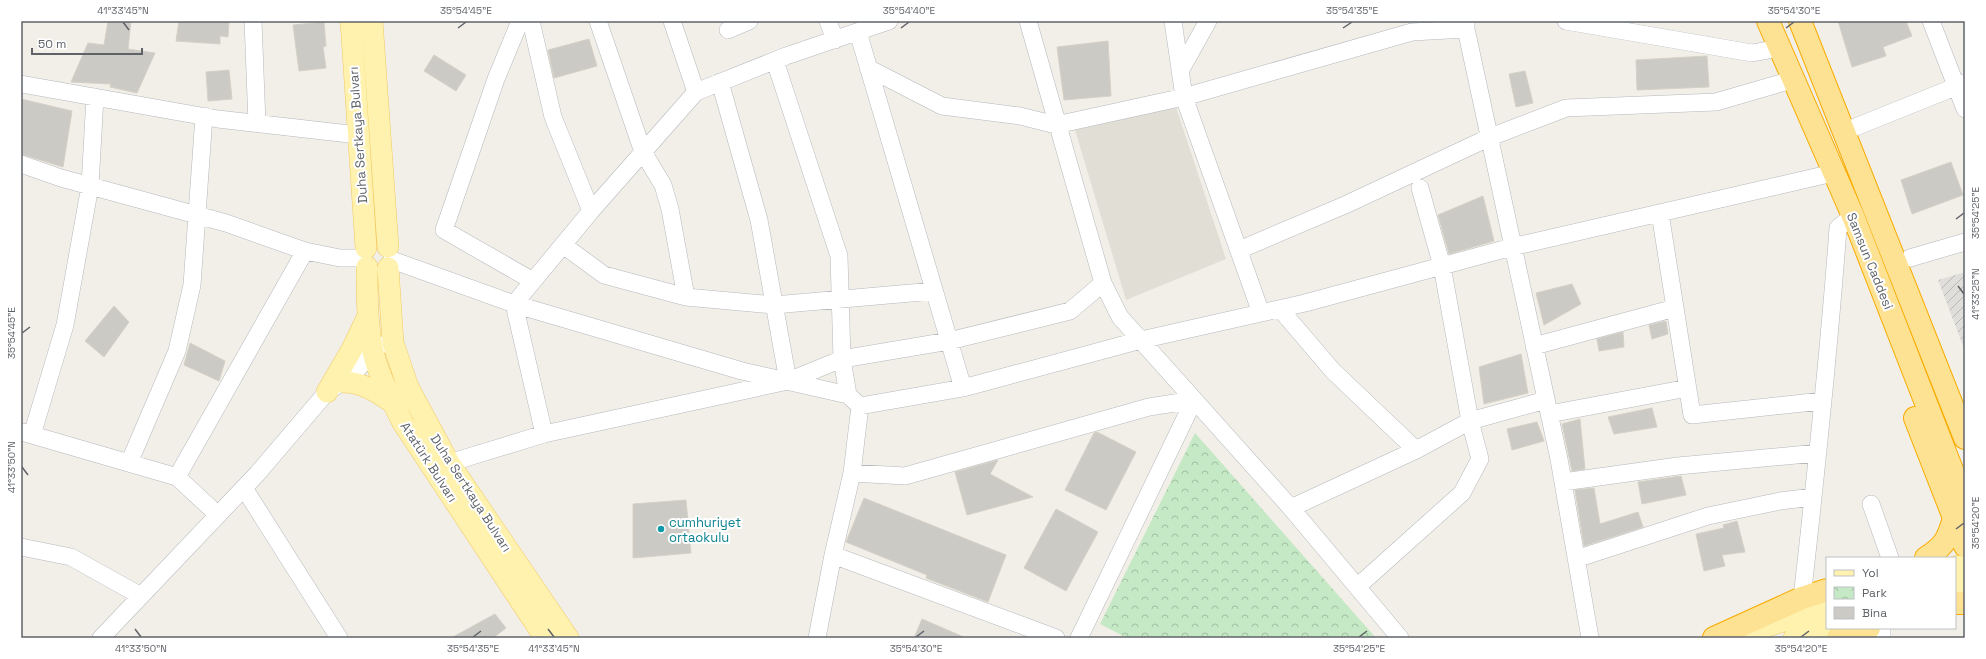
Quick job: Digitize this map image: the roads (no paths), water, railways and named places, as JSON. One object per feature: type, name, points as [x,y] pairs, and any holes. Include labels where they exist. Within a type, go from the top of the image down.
[{"type":"highway","name":"Samsun Caddesi","points":[[1768,21],[1779,48],[1795,79],[1833,173],[1853,216],[1959,511],[1961,566]]},
{"type":"highway","name":"Samsun Caddesi","points":[[1800,21],[1965,438]]},
{"type":"highway","points":[[1872,203],[1910,258],[1965,400]]},
{"type":"highway","points":[[1928,557],[1941,548],[1949,536],[1959,511]]},
{"type":"highway","points":[[1714,638],[1802,598],[1826,590]]},
{"type":"highway","points":[[1838,638],[1865,629]]},
{"type":"main road","name":"Duha Sertkaya Bulvarı","points":[[351,21],[366,258]]},
{"type":"main road","name":"Duha Sertkaya Bulvarı","points":[[372,21],[389,258],[391,332],[397,360],[408,387],[449,464],[568,638]]},
{"type":"main road","points":[[366,258],[374,243],[384,244],[389,258]]},
{"type":"main road","name":"Atatürk Bulvarı","points":[[366,258],[367,318],[373,353],[393,402],[403,423],[545,638]]},
{"type":"main road","points":[[334,387],[367,318]]},
{"type":"main road","points":[[334,387],[353,382],[363,385],[393,402]]},
{"type":"main road","points":[[1956,584],[1961,566]]},
{"type":"main road","points":[[1730,638],[1826,608]]},
{"type":"main road","points":[[1794,638],[1826,628]]},
{"type":"street","points":[[253,21],[257,123]]},
{"type":"street","points":[[520,21],[496,79],[444,230],[533,280]]},
{"type":"street","points":[[531,21],[553,117],[591,211]]},
{"type":"street","points":[[598,21],[643,152],[663,185],[670,209],[686,297]]},
{"type":"street","points":[[672,21],[696,92]]},
{"type":"street","points":[[728,30],[749,21]]},
{"type":"street","points":[[828,21],[835,40]]},
{"type":"street","points":[[514,304],[591,211],[696,92],[775,61],[889,21]]},
{"type":"street","points":[[1028,21],[1056,124],[1103,284],[1120,317],[1290,508],[1400,638]]},
{"type":"street","points":[[1173,21],[1184,97],[1261,313]]},
{"type":"street","points":[[1180,71],[1208,21]]},
{"type":"street","points":[[1566,21],[1651,28],[1752,53],[1779,48]]},
{"type":"street","points":[[1931,21],[1961,85],[1965,109]]},
{"type":"street","points":[[868,68],[942,106],[1020,116],[1056,124],[1184,97],[1412,32],[1466,25],[1488,138],[1563,482],[1590,638]]},
{"type":"street","points":[[858,32],[963,388]]},
{"type":"street","points":[[775,61],[839,256],[842,359],[854,400],[852,473],[833,555],[817,638]]},
{"type":"street","points":[[1239,250],[1345,205],[1488,138],[1566,108],[1716,102],[1795,79]]},
{"type":"street","points":[[720,82],[759,220],[788,381]]},
{"type":"street","points":[[21,84],[204,116],[358,135]]},
{"type":"street","points":[[1843,132],[1961,85]]},
{"type":"street","points":[[95,97],[90,186],[65,325],[27,434],[177,477],[218,515]]},
{"type":"street","points":[[129,463],[177,351],[192,285],[204,116]]},
{"type":"street","points":[[21,164],[90,186],[226,224],[305,251],[340,258],[366,258]]},
{"type":"street","points":[[389,258],[514,304],[742,371],[788,381],[854,400],[963,388],[1141,340],[1261,313],[1512,247],[1833,173]]},
{"type":"street","points":[[1357,587],[1462,493],[1480,459],[1470,421],[1442,266],[1420,188]]},
{"type":"street","points":[[1660,213],[1692,414],[1822,401]]},
{"type":"street","points":[[1802,598],[1818,453],[1822,401],[1830,339],[1838,228],[1853,216]]},
{"type":"street","points":[[1910,258],[1965,242]]},
{"type":"street","points":[[563,245],[604,275],[686,297],[774,305],[934,291]]},
{"type":"street","points":[[177,477],[305,251]]},
{"type":"street","points":[[449,464],[544,434],[788,381],[842,359],[949,341],[1070,311],[1103,284]]},
{"type":"street","points":[[514,304],[544,434]]},
{"type":"street","points":[[1280,308],[1334,371],[1416,450]]},
{"type":"street","points":[[1534,346],[1675,308]]},
{"type":"street","points":[[111,634],[141,596],[244,488],[334,387],[373,353],[391,332]]},
{"type":"street","points":[[1290,508],[1416,450],[1470,421],[1547,407],[1688,388]]},
{"type":"street","points":[[852,473],[905,476],[1149,407],[1194,400]]},
{"type":"street","points":[[1079,638],[1194,400]]},
{"type":"street","points":[[1563,482],[1678,466],[1818,453]]},
{"type":"street","points":[[244,488],[339,638]]},
{"type":"street","points":[[1576,559],[1708,516],[1780,501],[1813,497]]},
{"type":"street","points":[[1871,504],[1890,557]]},
{"type":"street","points":[[21,547],[71,558],[141,596]]},
{"type":"street","points":[[833,555],[1056,638]]},
{"type":"place","name":"cumhuriyet ortaokulu","points":[[661,529]]}]
